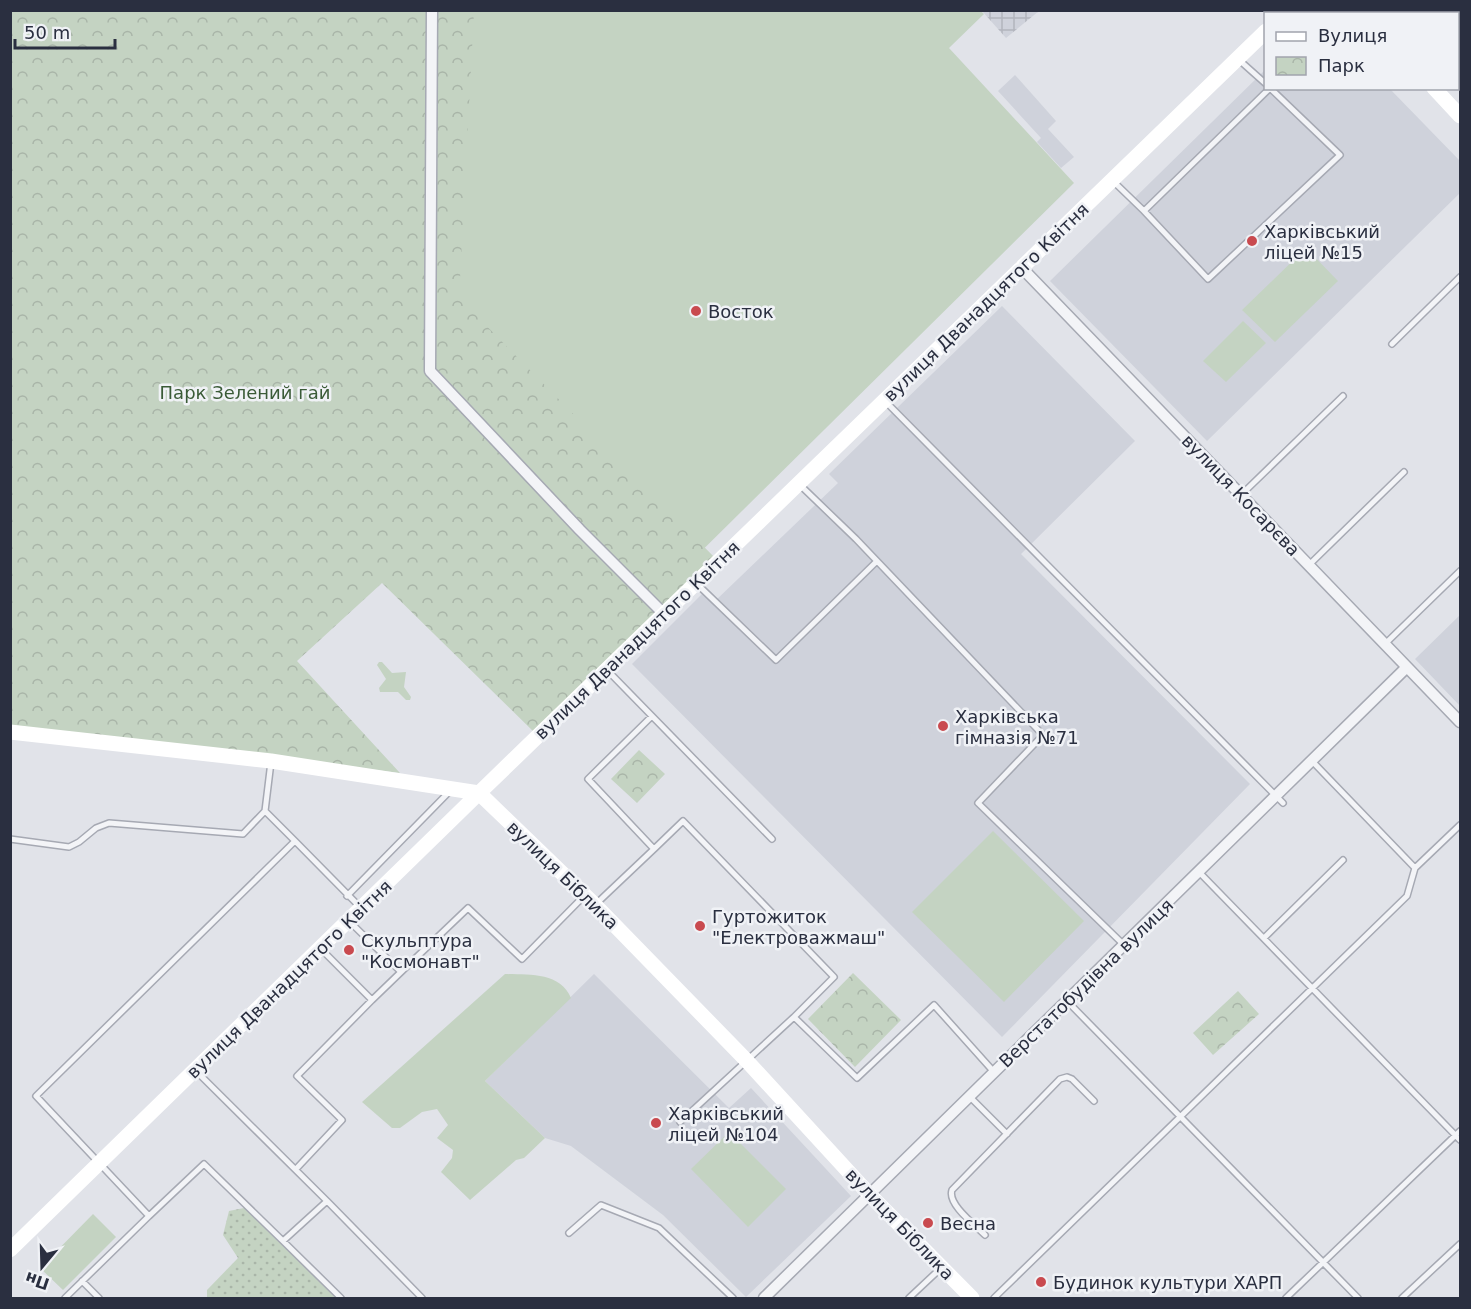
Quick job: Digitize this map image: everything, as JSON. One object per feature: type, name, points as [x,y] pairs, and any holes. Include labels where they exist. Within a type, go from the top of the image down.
[{"type":"street","points":[[432,10],[430,371],[580,530],[664,614]]},
{"type":"street","name":"вулиця Дванадцятого Квітня","points":[[10,1250],[606,669],[1264,33]]},
{"type":"street","points":[[1436,90],[1461,116]]},
{"type":"street","name":"вулиця Косарєва","points":[[1022,267],[1461,722]]},
{"type":"street","name":"Верстатобудівна вулиця","points":[[765,1299],[869,1194],[1199,872],[1279,800],[1312,761],[1407,667]]},
{"type":"street","points":[[10,732],[271,761],[479,793]]},
{"type":"street","name":"вулиця Біблика","points":[[479,793],[590,900],[746,1060],[869,1194],[972,1299]]},
{"type":"lane","points":[[1237,58],[1264,82]]},
{"type":"lane","points":[[1144,211],[1268,90]]},
{"type":"lane","points":[[1112,180],[1208,279],[1340,155],[1272,90]]},
{"type":"lane","points":[[1392,344],[1461,277]]},
{"type":"lane","points":[[1241,495],[1343,396]]},
{"type":"lane","points":[[884,400],[1279,800]]},
{"type":"lane","points":[[1309,565],[1404,472]]},
{"type":"lane","points":[[799,483],[1043,735],[978,803],[1124,945]]},
{"type":"lane","points":[[696,583],[776,660],[876,562]]},
{"type":"lane","points":[[1385,644],[1461,571]]},
{"type":"lane","points":[[606,669],[772,839]]},
{"type":"lane","points":[[652,716],[588,779],[654,849]]},
{"type":"lane","points":[[10,839],[69,847],[96,828],[109,823],[243,834],[265,811],[271,761]]},
{"type":"lane","points":[[1312,761],[1415,868]]},
{"type":"lane","points":[[347,896],[452,789]]},
{"type":"lane","points":[[265,811],[361,908]]},
{"type":"lane","points":[[296,1169],[342,1120],[297,1076],[468,908],[522,959],[654,849],[683,820],[834,976],[794,1017],[680,1122]]},
{"type":"lane","points":[[994,1299],[1407,896],[1415,868],[1461,825]]},
{"type":"lane","points":[[150,1216],[36,1096],[295,841]]},
{"type":"lane","points":[[1264,938],[1343,860]]},
{"type":"lane","points":[[1199,872],[1461,1140]]},
{"type":"lane","points":[[348,920],[401,972]]},
{"type":"lane","points":[[320,948],[372,1000]]},
{"type":"lane","points":[[1067,1001],[1358,1299]]},
{"type":"lane","points":[[794,1017],[857,1078],[934,1005],[994,1072]]},
{"type":"lane","points":[[195,1070],[296,1169],[422,1299]]},
{"type":"lane","points":[[985,1235],[952,1202],[950,1194],[952,1190],[1064,1077],[1072,1079],[1094,1101]]},
{"type":"lane","points":[[969,1096],[1007,1134]]},
{"type":"lane","points":[[1286,1299],[1461,1131]]},
{"type":"lane","points":[[65,1299],[204,1164],[341,1299]]},
{"type":"lane","points":[[283,1241],[327,1201]]},
{"type":"lane","points":[[569,1233],[601,1205],[640,1220],[659,1228],[733,1299]]},
{"type":"lane","points":[[1402,1299],[1461,1244]]},
{"type":"lane","points":[[909,1299],[942,1266]]},
{"type":"lane","points":[[82,1281],[99,1299]]},
{"type":"shaded area","points":[[982,11],[1039,11],[1006,38]]},
{"type":"shaded area","name":"Харківський ліцей №15","points":[[1264,71],[1264,90],[1391,90],[1460,161],[1460,193],[1207,441],[1050,281]]},
{"type":"shaded area","points":[[1015,75],[1056,121],[1048,129],[1074,157],[1061,168],[1037,142],[1041,138],[998,91]]},
{"type":"shaded area","name":"Харківська гімназія №71","points":[[1002,306],[1135,441],[1021,554],[1250,784],[1002,1037],[632,664],[704,592],[714,602],[838,483],[829,474]]},
{"type":"shaded area","points":[[1460,615],[1460,706],[1415,659]]},
{"type":"shaded area","name":"Харківський ліцей №104","points":[[594,974],[729,1108],[751,1088],[851,1196],[746,1297],[663,1215],[571,1146],[545,1138],[485,1081]]},
{"type":"green space","name":"Парк Зелений гай","points":[[11,11],[474,11],[459,298],[719,562],[538,736],[382,583],[297,661],[400,773],[11,725]]},
{"type":"green space","name":"Восток","points":[[460,11],[981,11],[984,14],[949,48],[1074,183],[659,593],[448,374]]},
{"type":"green space","points":[[1306,248],[1338,281],[1275,342],[1242,310]]},
{"type":"green space","points":[[1243,321],[1266,343],[1226,382],[1203,361]]},
{"type":"green space","points":[[382,662],[392,673],[406,672],[404,687],[411,697],[410,700],[406,700],[398,692],[380,692],[379,688],[386,679],[377,665]]},
{"type":"green space","points":[[639,750],[665,774],[637,803],[611,779]]},
{"type":"green space","points":[[993,831],[1084,921],[1004,1002],[912,912]]},
{"type":"green space","points":[[853,973],[901,1020],[855,1067],[808,1019]]},
{"type":"green space","points":[[505,974],[534,975],[552,979],[566,990],[571,998],[485,1081],[545,1138],[524,1158],[516,1160],[470,1200],[441,1172],[452,1158],[453,1150],[437,1138],[448,1125],[437,1109],[422,1112],[400,1128],[392,1128],[362,1102]]},
{"type":"green space","points":[[1238,991],[1259,1014],[1213,1055],[1193,1033]]},
{"type":"green space","points":[[729,1132],[786,1189],[748,1227],[691,1169]]},
{"type":"green space","points":[[249,1207],[341,1298],[207,1298],[207,1290],[238,1258],[223,1235],[229,1211]]},
{"type":"green space","points":[[93,1214],[116,1237],[63,1290],[40,1268]]},
{"type":"place","name":"Харківський ліцей №15","points":[[1252,241]]},
{"type":"place","name":"Восток","points":[[696,311]]},
{"type":"place","name":"Харківська гімназія №71","points":[[943,726]]},
{"type":"place","name":"Гуртожиток \"Електроважмаш\"","points":[[700,926]]},
{"type":"place","name":"Скульптура \"Космонавт\"","points":[[349,950]]},
{"type":"place","name":"Харківський ліцей №104","points":[[656,1123]]},
{"type":"place","name":"Весна","points":[[928,1223]]},
{"type":"place","name":"Будинок культури ХАРП","points":[[1041,1282]]}]
